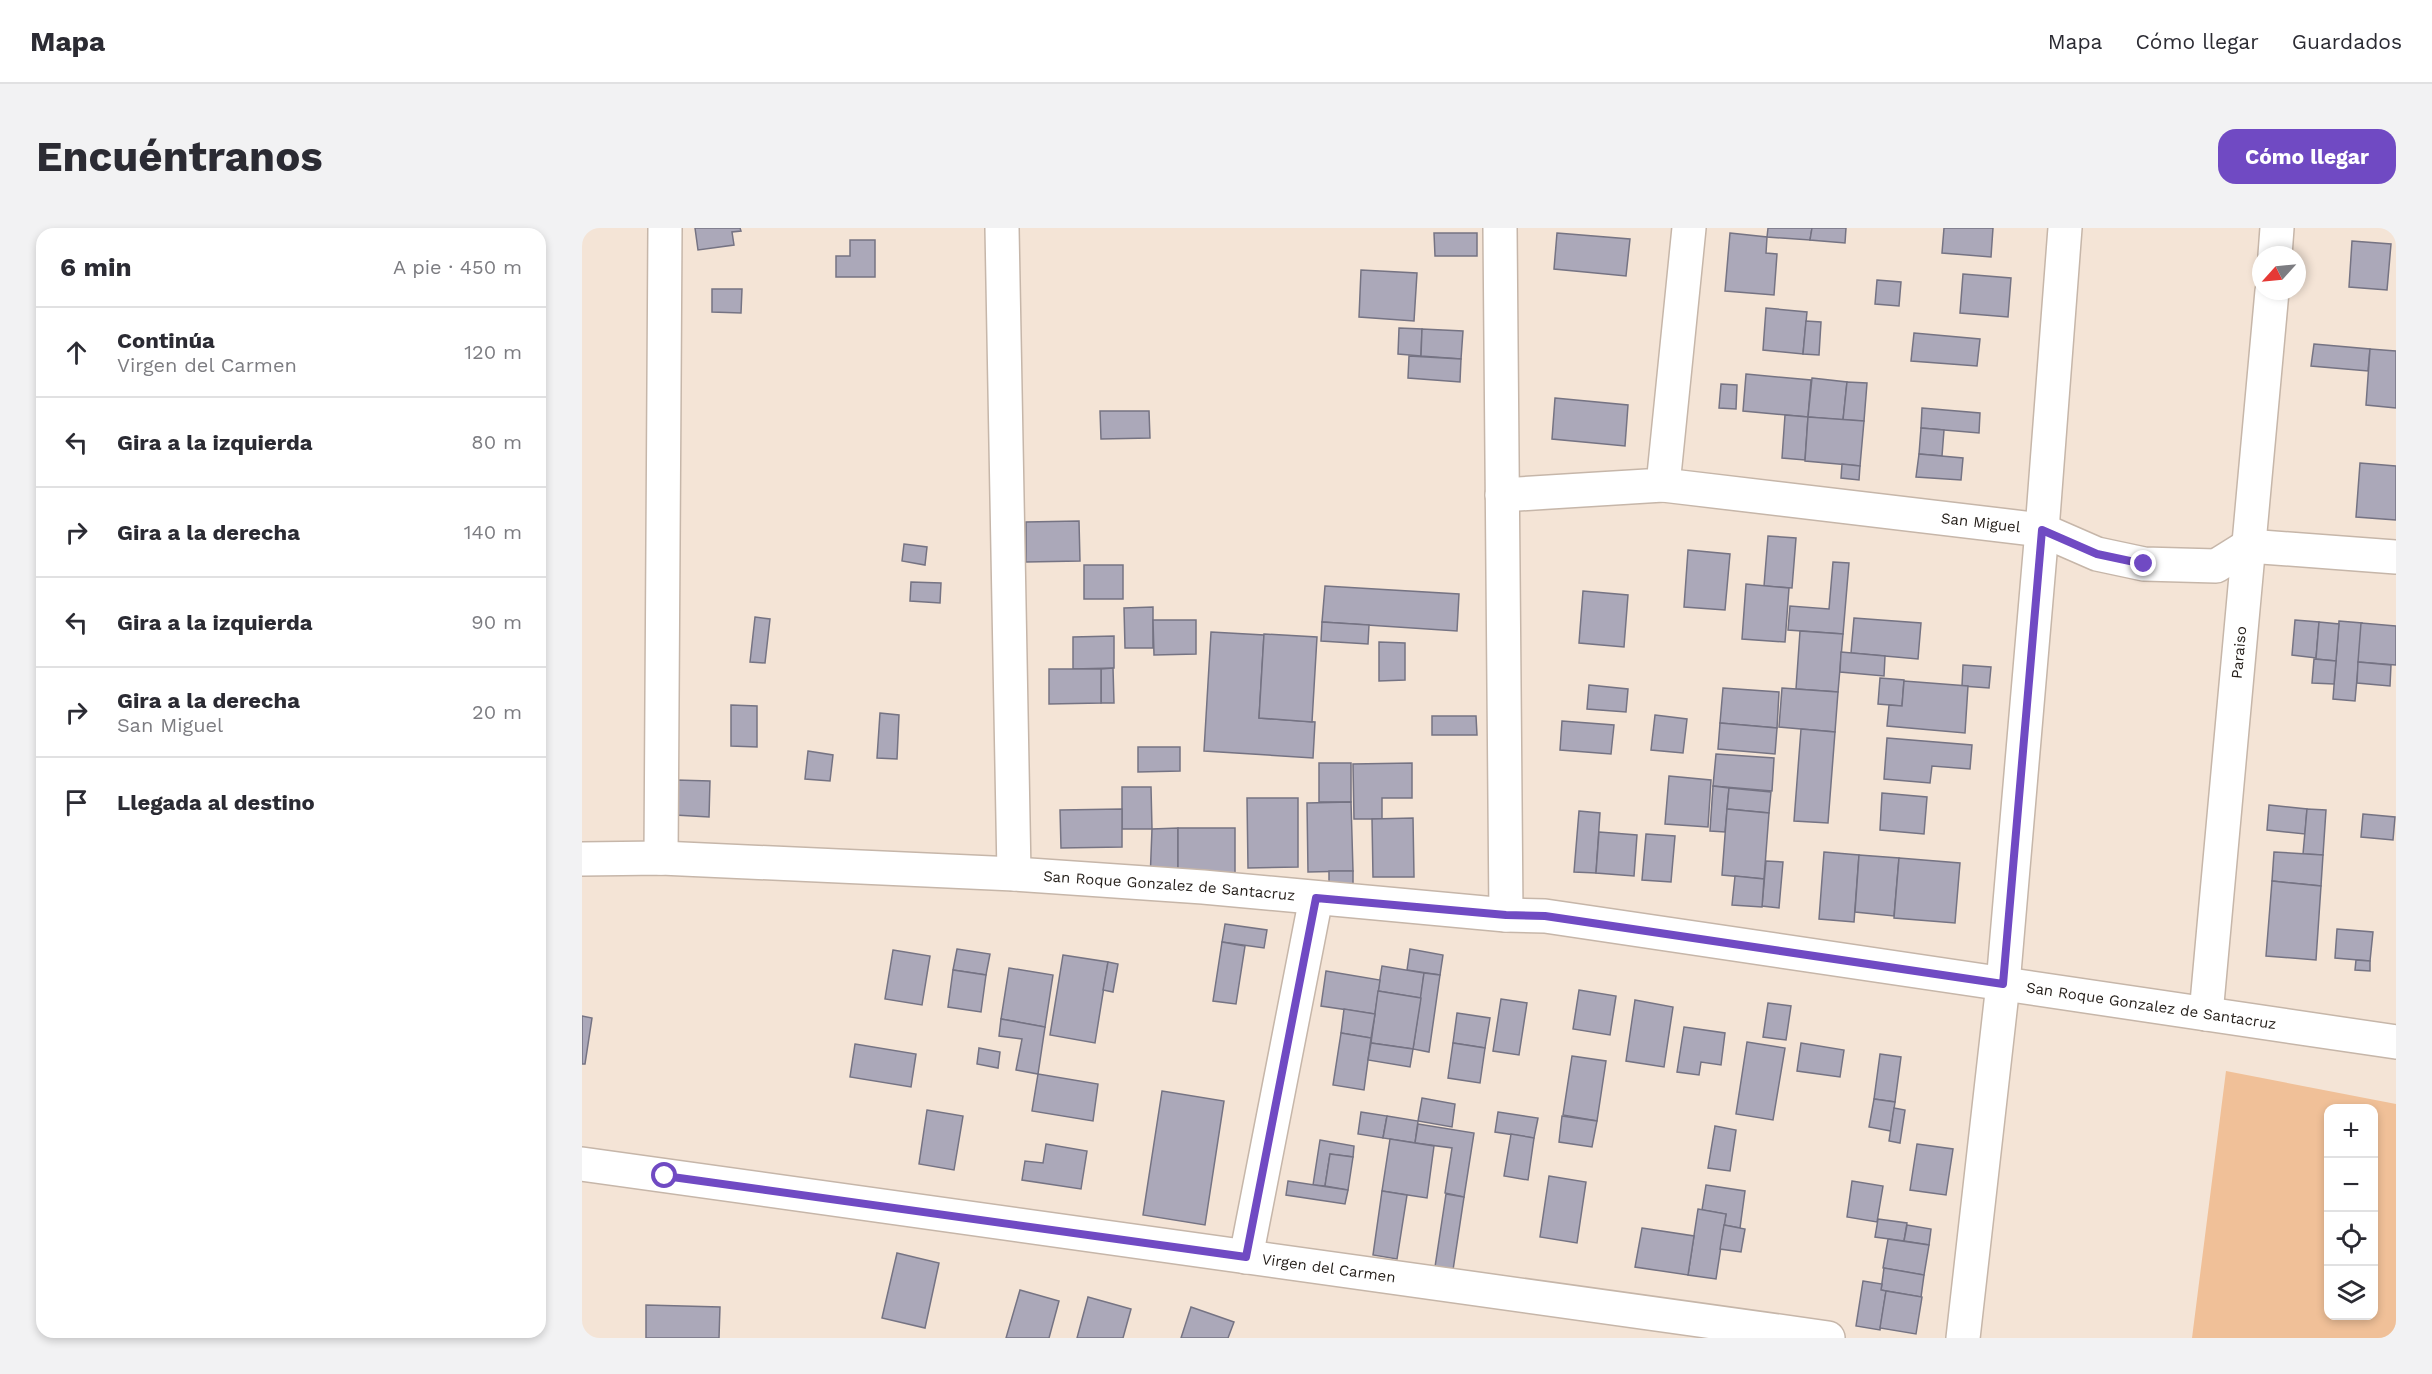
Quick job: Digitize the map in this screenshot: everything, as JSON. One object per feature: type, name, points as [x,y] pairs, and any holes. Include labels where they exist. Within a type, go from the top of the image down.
[{"type":"street","points":[[661,858],[665,228]]},
{"type":"street","points":[[1002,228],[1014,874]]},
{"type":"street","points":[[1500,228],[1506,915]]},
{"type":"street","points":[[1663,485],[1689,228]]},
{"type":"street","points":[[1963,1338],[2003,984],[2065,228]]},
{"type":"street","points":[[2276,246],[2277,228]]},
{"type":"street","name":"Paraiso","points":[[2206,1014],[2271,300]]},
{"type":"street","name":"San Miguel","points":[[1502,495],[1663,485],[2042,530],[2097,554],[2144,564],[2216,566],[2248,546]]},
{"type":"street","points":[[2248,546],[2396,557]]},
{"type":"street","name":"San Roque Gonzalez de Santacruz","points":[[582,859],[661,858],[1014,874],[1203,887],[1506,915],[1545,916],[2396,1042]]},
{"type":"street","points":[[1246,1257],[1316,898]]},
{"type":"street","name":"Virgen del Carmen","points":[[582,1164],[1828,1338]]},
{"type":"shaded area","points":[[2226,1071],[2396,1104],[2396,1338],[2192,1338]]},
{"type":"building","points":[[695,228],[740,228],[741,231],[732,232],[734,245],[698,250]]},
{"type":"building","points":[[1768,228],[1812,228],[1810,240],[1767,237]]},
{"type":"building","points":[[1812,228],[1846,228],[1845,243],[1810,240]]},
{"type":"building","points":[[1944,228],[1993,228],[1991,257],[1942,253]]},
{"type":"building","points":[[1434,233],[1477,233],[1477,256],[1435,256]]},
{"type":"building","points":[[1557,233],[1630,239],[1626,276],[1554,269]]},
{"type":"building","points":[[1730,233],[1767,237],[1766,253],[1777,254],[1774,295],[1725,291]]},
{"type":"building","points":[[850,240],[875,240],[875,277],[836,277],[836,256],[850,256]]},
{"type":"building","points":[[2352,241],[2391,244],[2387,290],[2349,287]]},
{"type":"building","points":[[1361,270],[1417,273],[1414,321],[1359,317]]},
{"type":"building","points":[[1963,274],[2011,278],[2008,317],[1960,313]]},
{"type":"building","points":[[1877,280],[1901,282],[1899,306],[1875,304]]},
{"type":"building","points":[[712,289],[742,289],[741,313],[712,312]]},
{"type":"building","points":[[1766,308],[1807,312],[1803,354],[1763,350]]},
{"type":"building","points":[[1806,321],[1821,322],[1819,355],[1803,354]]},
{"type":"building","points":[[1399,328],[1422,329],[1421,356],[1398,354]]},
{"type":"building","points":[[1422,329],[1463,331],[1461,359],[1421,356]]},
{"type":"building","points":[[1914,333],[1980,339],[1977,366],[1911,361]]},
{"type":"building","points":[[2314,344],[2370,349],[2368,371],[2311,366]]},
{"type":"building","points":[[2370,349],[2396,351],[2396,408],[2366,405]]},
{"type":"building","points":[[1409,356],[1461,359],[1460,382],[1408,378]]},
{"type":"building","points":[[1746,374],[1811,380],[1808,417],[1743,411]]},
{"type":"building","points":[[1812,378],[1847,382],[1843,420],[1808,417]]},
{"type":"building","points":[[1847,382],[1867,383],[1864,421],[1843,420]]},
{"type":"building","points":[[1721,384],[1737,385],[1736,409],[1719,408]]},
{"type":"building","points":[[1555,398],[1628,405],[1625,446],[1552,439]]},
{"type":"building","points":[[1922,408],[1980,413],[1979,433],[1921,428]]},
{"type":"building","points":[[1100,411],[1149,411],[1150,438],[1101,439]]},
{"type":"building","points":[[1785,415],[1808,417],[1805,460],[1782,458]]},
{"type":"building","points":[[1808,417],[1864,421],[1860,466],[1805,461]]},
{"type":"building","points":[[1921,428],[1944,430],[1942,456],[1919,454]]},
{"type":"building","points":[[1919,454],[1963,458],[1961,480],[1916,477]]},
{"type":"building","points":[[2360,463],[2396,466],[2396,520],[2356,517]]},
{"type":"building","points":[[1842,464],[1860,466],[1859,480],[1841,478]]},
{"type":"building","points":[[1079,521],[1080,561],[1026,562],[1026,522]]},
{"type":"building","points":[[1768,536],[1796,538],[1792,588],[1764,586]]},
{"type":"building","points":[[904,544],[927,547],[925,565],[902,561]]},
{"type":"building","points":[[1688,550],[1730,554],[1725,610],[1684,607]]},
{"type":"building","points":[[1833,562],[1849,563],[1843,634],[1788,630],[1790,606],[1829,609]]},
{"type":"building","points":[[1084,565],[1123,565],[1123,599],[1084,599]]},
{"type":"building","points":[[911,582],[941,583],[940,603],[910,601]]},
{"type":"building","points":[[1746,584],[1789,588],[1785,642],[1742,639]]},
{"type":"building","points":[[1325,586],[1459,594],[1457,631],[1322,622]]},
{"type":"building","points":[[1583,591],[1628,595],[1624,647],[1579,643]]},
{"type":"building","points":[[1153,607],[1153,648],[1125,648],[1124,608]]},
{"type":"building","points":[[755,617],[770,619],[765,663],[750,662]]},
{"type":"building","points":[[1854,618],[1921,623],[1918,659],[1851,653]]},
{"type":"building","points":[[1153,620],[1196,620],[1196,654],[1154,655]]},
{"type":"building","points":[[2295,620],[2319,622],[2316,658],[2292,655]]},
{"type":"building","points":[[2339,621],[2362,623],[2355,701],[2333,699]]},
{"type":"building","points":[[1322,622],[1369,625],[1368,644],[1321,641]]},
{"type":"building","points":[[2319,622],[2339,624],[2336,661],[2316,659]]},
{"type":"building","points":[[2361,623],[2396,626],[2396,665],[2358,662]]},
{"type":"building","points":[[1800,631],[1843,634],[1838,692],[1796,689]]},
{"type":"building","points":[[1211,632],[1264,635],[1259,718],[1315,722],[1313,758],[1204,751]]},
{"type":"building","points":[[1264,634],[1317,637],[1312,722],[1259,718]]},
{"type":"building","points":[[1114,636],[1114,668],[1073,669],[1073,637]]},
{"type":"building","points":[[1379,642],[1405,643],[1405,680],[1379,681]]},
{"type":"building","points":[[1841,652],[1885,656],[1884,676],[1840,672]]},
{"type":"building","points":[[2314,659],[2336,661],[2334,684],[2312,683]]},
{"type":"building","points":[[2358,662],[2391,665],[2390,686],[2357,683]]},
{"type":"building","points":[[1963,665],[1991,667],[1989,688],[1962,686]]},
{"type":"building","points":[[1113,668],[1114,703],[1101,703],[1101,669]]},
{"type":"building","points":[[1049,669],[1101,669],[1101,703],[1049,704]]},
{"type":"building","points":[[1880,678],[1904,680],[1902,706],[1878,704]]},
{"type":"building","points":[[1904,681],[1968,686],[1965,733],[1887,726],[1889,705],[1902,706]]},
{"type":"building","points":[[1589,685],[1628,689],[1626,712],[1587,709]]},
{"type":"building","points":[[1723,688],[1779,692],[1777,728],[1720,723]]},
{"type":"building","points":[[1782,688],[1838,692],[1835,732],[1779,727]]},
{"type":"building","points":[[731,705],[757,706],[757,747],[731,746]]},
{"type":"building","points":[[880,713],[899,715],[897,759],[877,758]]},
{"type":"building","points":[[1655,715],[1687,719],[1683,753],[1651,750]]},
{"type":"building","points":[[1432,716],[1476,716],[1477,735],[1432,735]]},
{"type":"building","points":[[1562,721],[1614,725],[1611,754],[1560,750]]},
{"type":"building","points":[[1720,723],[1777,728],[1775,754],[1718,749]]},
{"type":"building","points":[[1801,729],[1835,732],[1828,823],[1794,821]]},
{"type":"building","points":[[1887,738],[1972,745],[1970,769],[1932,766],[1930,783],[1884,779]]},
{"type":"building","points":[[1138,747],[1180,747],[1180,771],[1138,772]]},
{"type":"building","points":[[808,751],[833,755],[830,781],[805,779]]},
{"type":"building","points":[[1716,754],[1774,758],[1772,791],[1713,786]]},
{"type":"building","points":[[1319,763],[1351,763],[1351,802],[1319,802]]},
{"type":"building","points":[[1412,763],[1412,798],[1382,798],[1382,819],[1354,819],[1353,764]]},
{"type":"building","points":[[1669,776],[1711,780],[1708,827],[1665,824]]},
{"type":"building","points":[[676,780],[710,781],[709,817],[675,815]]},
{"type":"building","points":[[1713,786],[1729,788],[1725,832],[1710,831]]},
{"type":"building","points":[[1122,787],[1151,787],[1152,829],[1122,829]]},
{"type":"building","points":[[1729,788],[1771,792],[1769,813],[1727,809]]},
{"type":"building","points":[[1882,793],[1927,797],[1924,834],[1880,830]]},
{"type":"building","points":[[1247,798],[1298,798],[1298,867],[1248,868]]},
{"type":"building","points":[[1351,802],[1353,871],[1308,872],[1307,803]]},
{"type":"building","points":[[2269,805],[2307,809],[2305,834],[2267,830]]},
{"type":"building","points":[[1122,809],[1122,847],[1061,848],[1060,810]]},
{"type":"building","points":[[1727,809],[1769,813],[1764,879],[1722,875]]},
{"type":"building","points":[[2307,809],[2326,810],[2323,855],[2303,854]]},
{"type":"building","points":[[1579,811],[1600,813],[1596,873],[1574,872]]},
{"type":"building","points":[[2363,814],[2395,817],[2393,840],[2361,837]]},
{"type":"building","points":[[1413,818],[1414,877],[1373,877],[1372,819]]},
{"type":"building","points":[[1178,828],[1178,883],[1150,881],[1152,829]]},
{"type":"building","points":[[1178,828],[1235,828],[1235,888],[1178,883]]},
{"type":"building","points":[[1599,832],[1637,835],[1634,876],[1596,873]]},
{"type":"building","points":[[1646,834],[1675,836],[1671,882],[1642,880]]},
{"type":"building","points":[[1824,852],[1859,855],[1854,922],[1819,919]]},
{"type":"building","points":[[2274,852],[2323,855],[2321,886],[2272,881]]},
{"type":"building","points":[[1859,855],[1899,858],[1894,916],[1855,912]]},
{"type":"building","points":[[1899,858],[1960,863],[1955,923],[1894,918]]},
{"type":"building","points":[[1766,861],[1783,862],[1779,908],[1762,906]]},
{"type":"building","points":[[1329,871],[1353,871],[1353,894],[1329,894]]},
{"type":"building","points":[[1735,876],[1764,879],[1762,907],[1732,905]]},
{"type":"building","points":[[2272,881],[2321,886],[2316,960],[2266,956]]},
{"type":"building","points":[[1225,924],[1267,930],[1264,948],[1222,942]]},
{"type":"building","points":[[2337,929],[2373,932],[2370,961],[2335,958]]},
{"type":"building","points":[[1222,942],[1245,946],[1236,1004],[1213,1001]]},
{"type":"building","points":[[957,949],[990,954],[986,975],[953,970]]},
{"type":"building","points":[[1410,949],[1443,955],[1440,975],[1407,970]]},
{"type":"building","points":[[893,950],[930,956],[922,1005],[885,999]]},
{"type":"building","points":[[1063,955],[1108,962],[1095,1043],[1050,1035]]},
{"type":"building","points":[[2356,960],[2370,961],[2370,971],[2355,970]]},
{"type":"building","points":[[1108,962],[1118,964],[1113,992],[1103,990]]},
{"type":"building","points":[[1382,966],[1424,973],[1421,998],[1378,991]]},
{"type":"building","points":[[1009,968],[1053,975],[1045,1027],[1001,1019]]},
{"type":"building","points":[[953,970],[986,975],[981,1012],[948,1007]]},
{"type":"building","points":[[1326,971],[1380,980],[1375,1014],[1321,1006]]},
{"type":"building","points":[[1424,973],[1440,975],[1429,1052],[1413,1049]]},
{"type":"building","points":[[1579,990],[1616,996],[1610,1035],[1573,1029]]},
{"type":"building","points":[[1378,991],[1421,998],[1413,1049],[1371,1043]]},
{"type":"building","points":[[1501,999],[1527,1003],[1519,1055],[1493,1051]]},
{"type":"building","points":[[1635,1000],[1673,1007],[1664,1067],[1626,1061]]},
{"type":"building","points":[[1768,1003],[1791,1006],[1786,1040],[1763,1037]]},
{"type":"building","points":[[1344,1009],[1375,1014],[1371,1038],[1341,1033]]},
{"type":"building","points":[[1457,1013],[1490,1018],[1485,1048],[1453,1043]]},
{"type":"building","points":[[582,1016],[592,1018],[585,1064],[582,1064]]},
{"type":"building","points":[[1001,1019],[1045,1027],[1038,1074],[1016,1070],[1022,1039],[999,1036]]},
{"type":"building","points":[[1684,1027],[1725,1033],[1721,1065],[1701,1062],[1699,1075],[1677,1072]]},
{"type":"building","points":[[1341,1033],[1371,1038],[1364,1090],[1333,1085]]},
{"type":"building","points":[[1747,1042],[1785,1048],[1773,1120],[1736,1114]]},
{"type":"building","points":[[1371,1043],[1413,1049],[1410,1067],[1368,1060]]},
{"type":"building","points":[[1453,1043],[1485,1048],[1480,1083],[1448,1078]]},
{"type":"building","points":[[1801,1043],[1844,1050],[1840,1077],[1797,1071]]},
{"type":"building","points":[[855,1044],[916,1054],[911,1087],[850,1077]]},
{"type":"building","points":[[979,1048],[1000,1052],[998,1068],[977,1064]]},
{"type":"building","points":[[1880,1054],[1901,1057],[1895,1102],[1874,1099]]},
{"type":"building","points":[[1572,1056],[1606,1061],[1597,1121],[1563,1115]]},
{"type":"building","points":[[1038,1074],[1098,1084],[1093,1121],[1032,1111]]},
{"type":"building","points":[[1162,1091],[1224,1101],[1205,1225],[1143,1215]]},
{"type":"building","points":[[1422,1098],[1455,1104],[1452,1127],[1418,1121]]},
{"type":"building","points":[[1874,1099],[1895,1102],[1891,1131],[1869,1127]]},
{"type":"building","points":[[1894,1108],[1905,1110],[1900,1143],[1889,1141]]},
{"type":"building","points":[[927,1110],[963,1116],[954,1170],[919,1164]]},
{"type":"building","points":[[1361,1112],[1387,1116],[1383,1138],[1358,1134]]},
{"type":"building","points":[[1498,1112],[1538,1118],[1534,1138],[1495,1132]]},
{"type":"building","points":[[1387,1116],[1418,1121],[1415,1143],[1383,1138]]},
{"type":"building","points":[[1562,1116],[1597,1121],[1592,1147],[1559,1142]]},
{"type":"building","points":[[1418,1124],[1474,1133],[1464,1197],[1445,1193],[1452,1148],[1415,1143]]},
{"type":"building","points":[[1715,1126],[1736,1130],[1730,1171],[1708,1168]]},
{"type":"building","points":[[1511,1134],[1534,1138],[1528,1180],[1504,1176]]},
{"type":"building","points":[[1390,1139],[1434,1146],[1427,1198],[1382,1191]]},
{"type":"building","points":[[1320,1140],[1354,1146],[1353,1157],[1330,1154],[1325,1186],[1313,1185]]},
{"type":"building","points":[[1046,1144],[1087,1151],[1081,1189],[1022,1180],[1025,1161],[1043,1163]]},
{"type":"building","points":[[1917,1144],[1953,1149],[1946,1195],[1910,1190]]},
{"type":"building","points":[[1330,1154],[1353,1157],[1348,1190],[1325,1186]]},
{"type":"building","points":[[1549,1176],[1586,1182],[1577,1243],[1540,1237]]},
{"type":"building","points":[[1288,1181],[1348,1190],[1345,1204],[1286,1195]]},
{"type":"building","points":[[1852,1181],[1883,1186],[1877,1222],[1847,1217]]},
{"type":"building","points":[[1706,1185],[1745,1191],[1740,1228],[1724,1225],[1726,1214],[1702,1210]]},
{"type":"building","points":[[1382,1191],[1407,1195],[1397,1259],[1373,1255]]},
{"type":"building","points":[[1446,1194],[1464,1197],[1453,1270],[1435,1267]]},
{"type":"building","points":[[1698,1209],[1726,1214],[1716,1279],[1688,1275]]},
{"type":"building","points":[[1878,1219],[1907,1223],[1904,1241],[1875,1237]]},
{"type":"building","points":[[1724,1225],[1745,1229],[1741,1252],[1720,1249]]},
{"type":"building","points":[[1907,1225],[1931,1229],[1929,1245],[1904,1241]]},
{"type":"building","points":[[1642,1228],[1694,1236],[1688,1275],[1635,1267]]},
{"type":"building","points":[[1888,1239],[1929,1245],[1924,1275],[1883,1268]]},
{"type":"building","points":[[897,1253],[939,1263],[925,1328],[882,1318]]},
{"type":"building","points":[[1884,1268],[1924,1275],[1921,1297],[1881,1290]]},
{"type":"building","points":[[1863,1281],[1882,1284],[1881,1290],[1886,1291],[1880,1330],[1856,1326]]},
{"type":"building","points":[[1020,1290],[1059,1301],[1049,1338],[1006,1338]]},
{"type":"building","points":[[1886,1291],[1922,1297],[1916,1334],[1880,1328]]},
{"type":"building","points":[[1088,1297],[1131,1309],[1123,1338],[1077,1338]]},
{"type":"building","points":[[646,1305],[720,1307],[719,1338],[646,1338]]},
{"type":"building","points":[[1191,1307],[1234,1322],[1228,1338],[1181,1338]]},
{"type":"route","points":[[665,1176],[1246,1257],[1316,898],[1506,915],[1545,916],[2003,984],[2042,530],[2097,554],[2144,564]]}]
